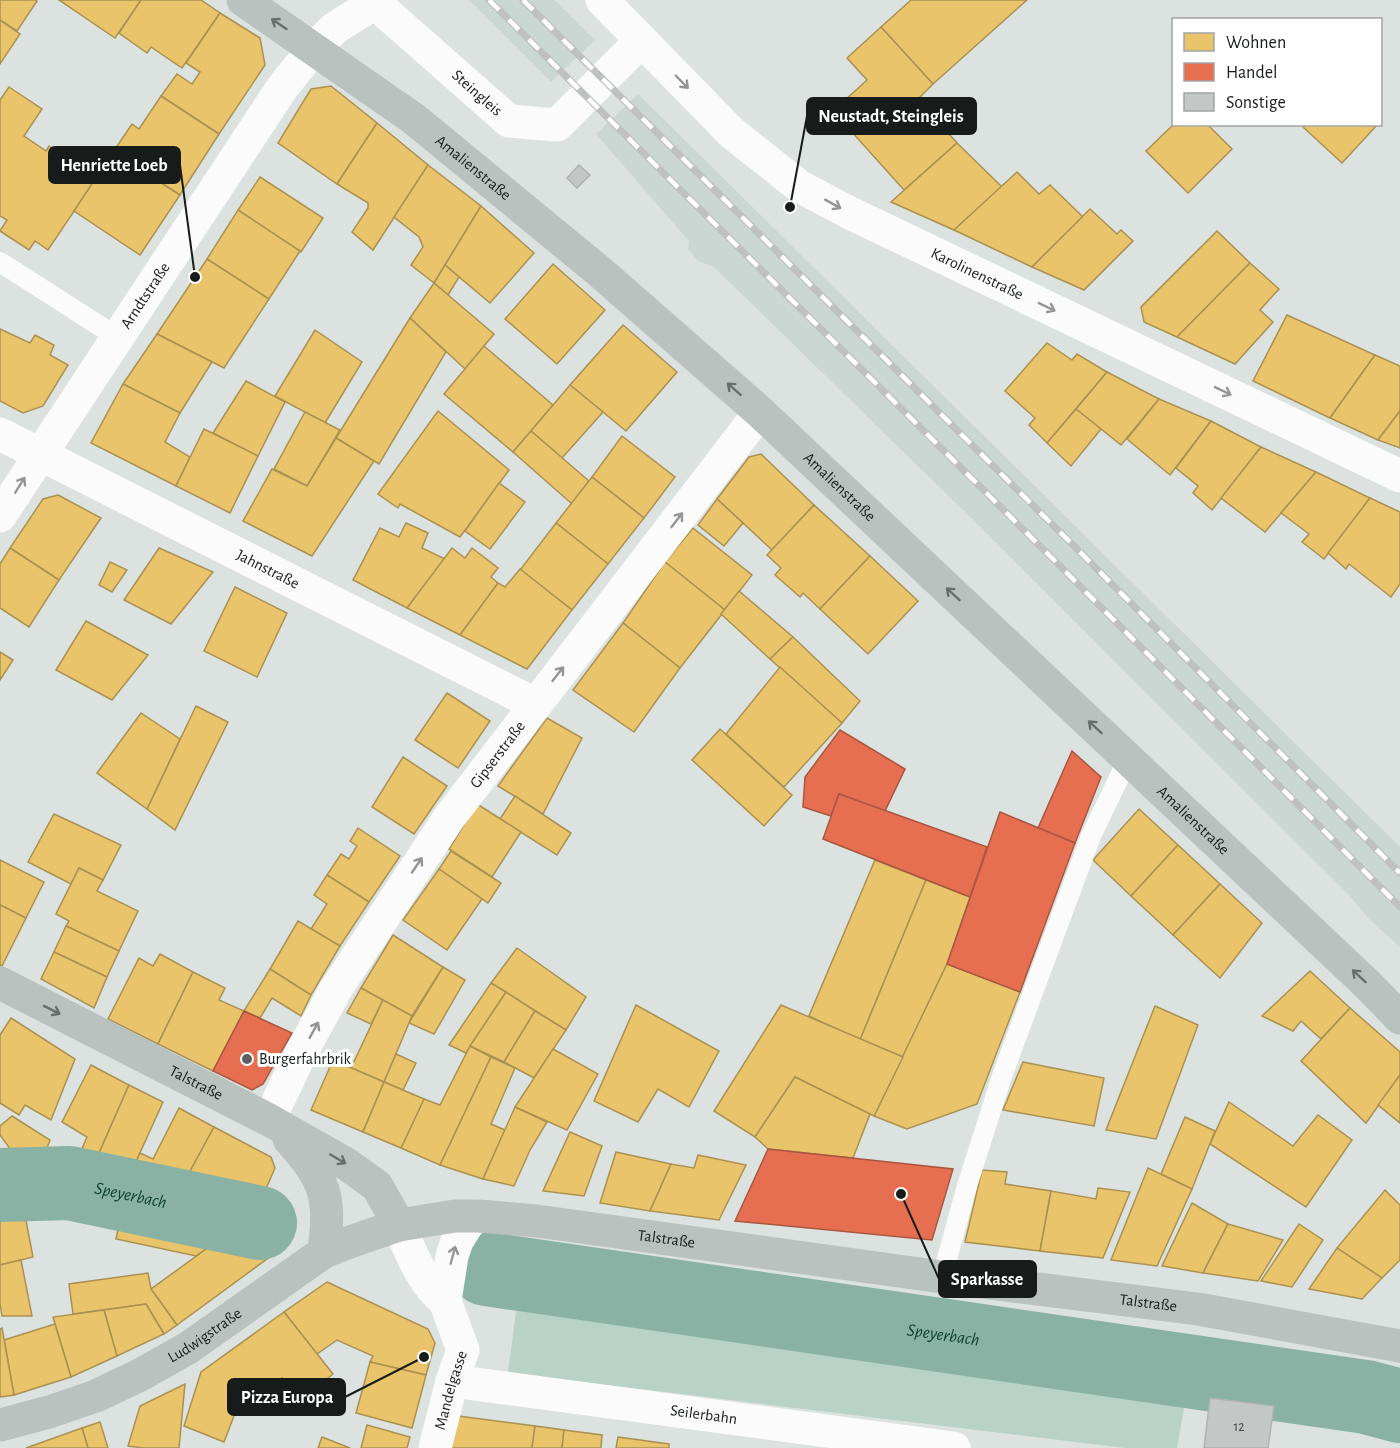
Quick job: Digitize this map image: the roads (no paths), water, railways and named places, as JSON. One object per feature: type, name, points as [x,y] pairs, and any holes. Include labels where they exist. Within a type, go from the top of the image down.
[{"type":"main road","name":"Amalienstraße","points":[[243,0],[314,48],[431,133],[600,272],[760,412],[1368,985],[1400,1018]]},
{"type":"main road","name":"Talstraße","points":[[0,983],[269,1120],[345,1163],[377,1186],[399,1225],[443,1218],[477,1216],[537,1221],[942,1277],[1198,1309],[1400,1346]]},
{"type":"main road","points":[[269,1120],[304,1156],[321,1182],[326,1197],[327,1223],[324,1252]]},
{"type":"main road","name":"Ludwigstraße","points":[[0,1425],[96,1396],[140,1375],[188,1348],[324,1252],[399,1225]]},
{"type":"street","name":"Karolinenstraße","points":[[602,0],[732,133],[799,186],[848,212],[1400,476]]},
{"type":"street","name":"Steingleis","points":[[314,48],[335,28],[375,3],[509,121],[557,125],[641,41]]},
{"type":"street","name":"Arndtstraße","points":[[0,516],[282,88],[314,48]]},
{"type":"street","name":"Gipserstraße","points":[[269,1120],[299,1057],[336,989],[449,818],[760,412]]},
{"type":"street","name":"Jahnstraße","points":[[0,434],[535,704]]},
{"type":"street","name":"Mandelgasse","points":[[435,1448],[452,1381],[463,1350],[445,1300],[452,1256],[457,1241],[477,1216]]},
{"type":"street","name":"Mandelgasse","points":[[399,1225],[418,1270],[435,1293],[445,1300]]},
{"type":"street","name":"Seilerbahn","points":[[452,1381],[954,1448]]},
{"type":"lane","points":[[0,262],[117,337]]},
{"type":"lane","points":[[942,1277],[967,1186],[1002,1076],[1091,836],[1128,759]]},
{"type":"waterway","name":"Speyerbach","points":[[0,1185],[69,1183],[260,1223]]},
{"type":"waterway","name":"Speyerbach","points":[[486,1269],[1366,1397],[1400,1406]]},
{"type":"railway","points":[[489,0],[1400,907]]},
{"type":"railway","points":[[523,0],[1400,873]]},
{"type":"place","name":"Neustadt, Steingleis","points":[[790,207]]},
{"type":"place","name":"Henriette Loeb","points":[[195,277]]},
{"type":"place","name":"Burgerfahrbrik","points":[[247,1059]]},
{"type":"place","name":"Sparkasse","points":[[901,1194]]},
{"type":"place","name":"Pizza Europa","points":[[424,1357]]}]
